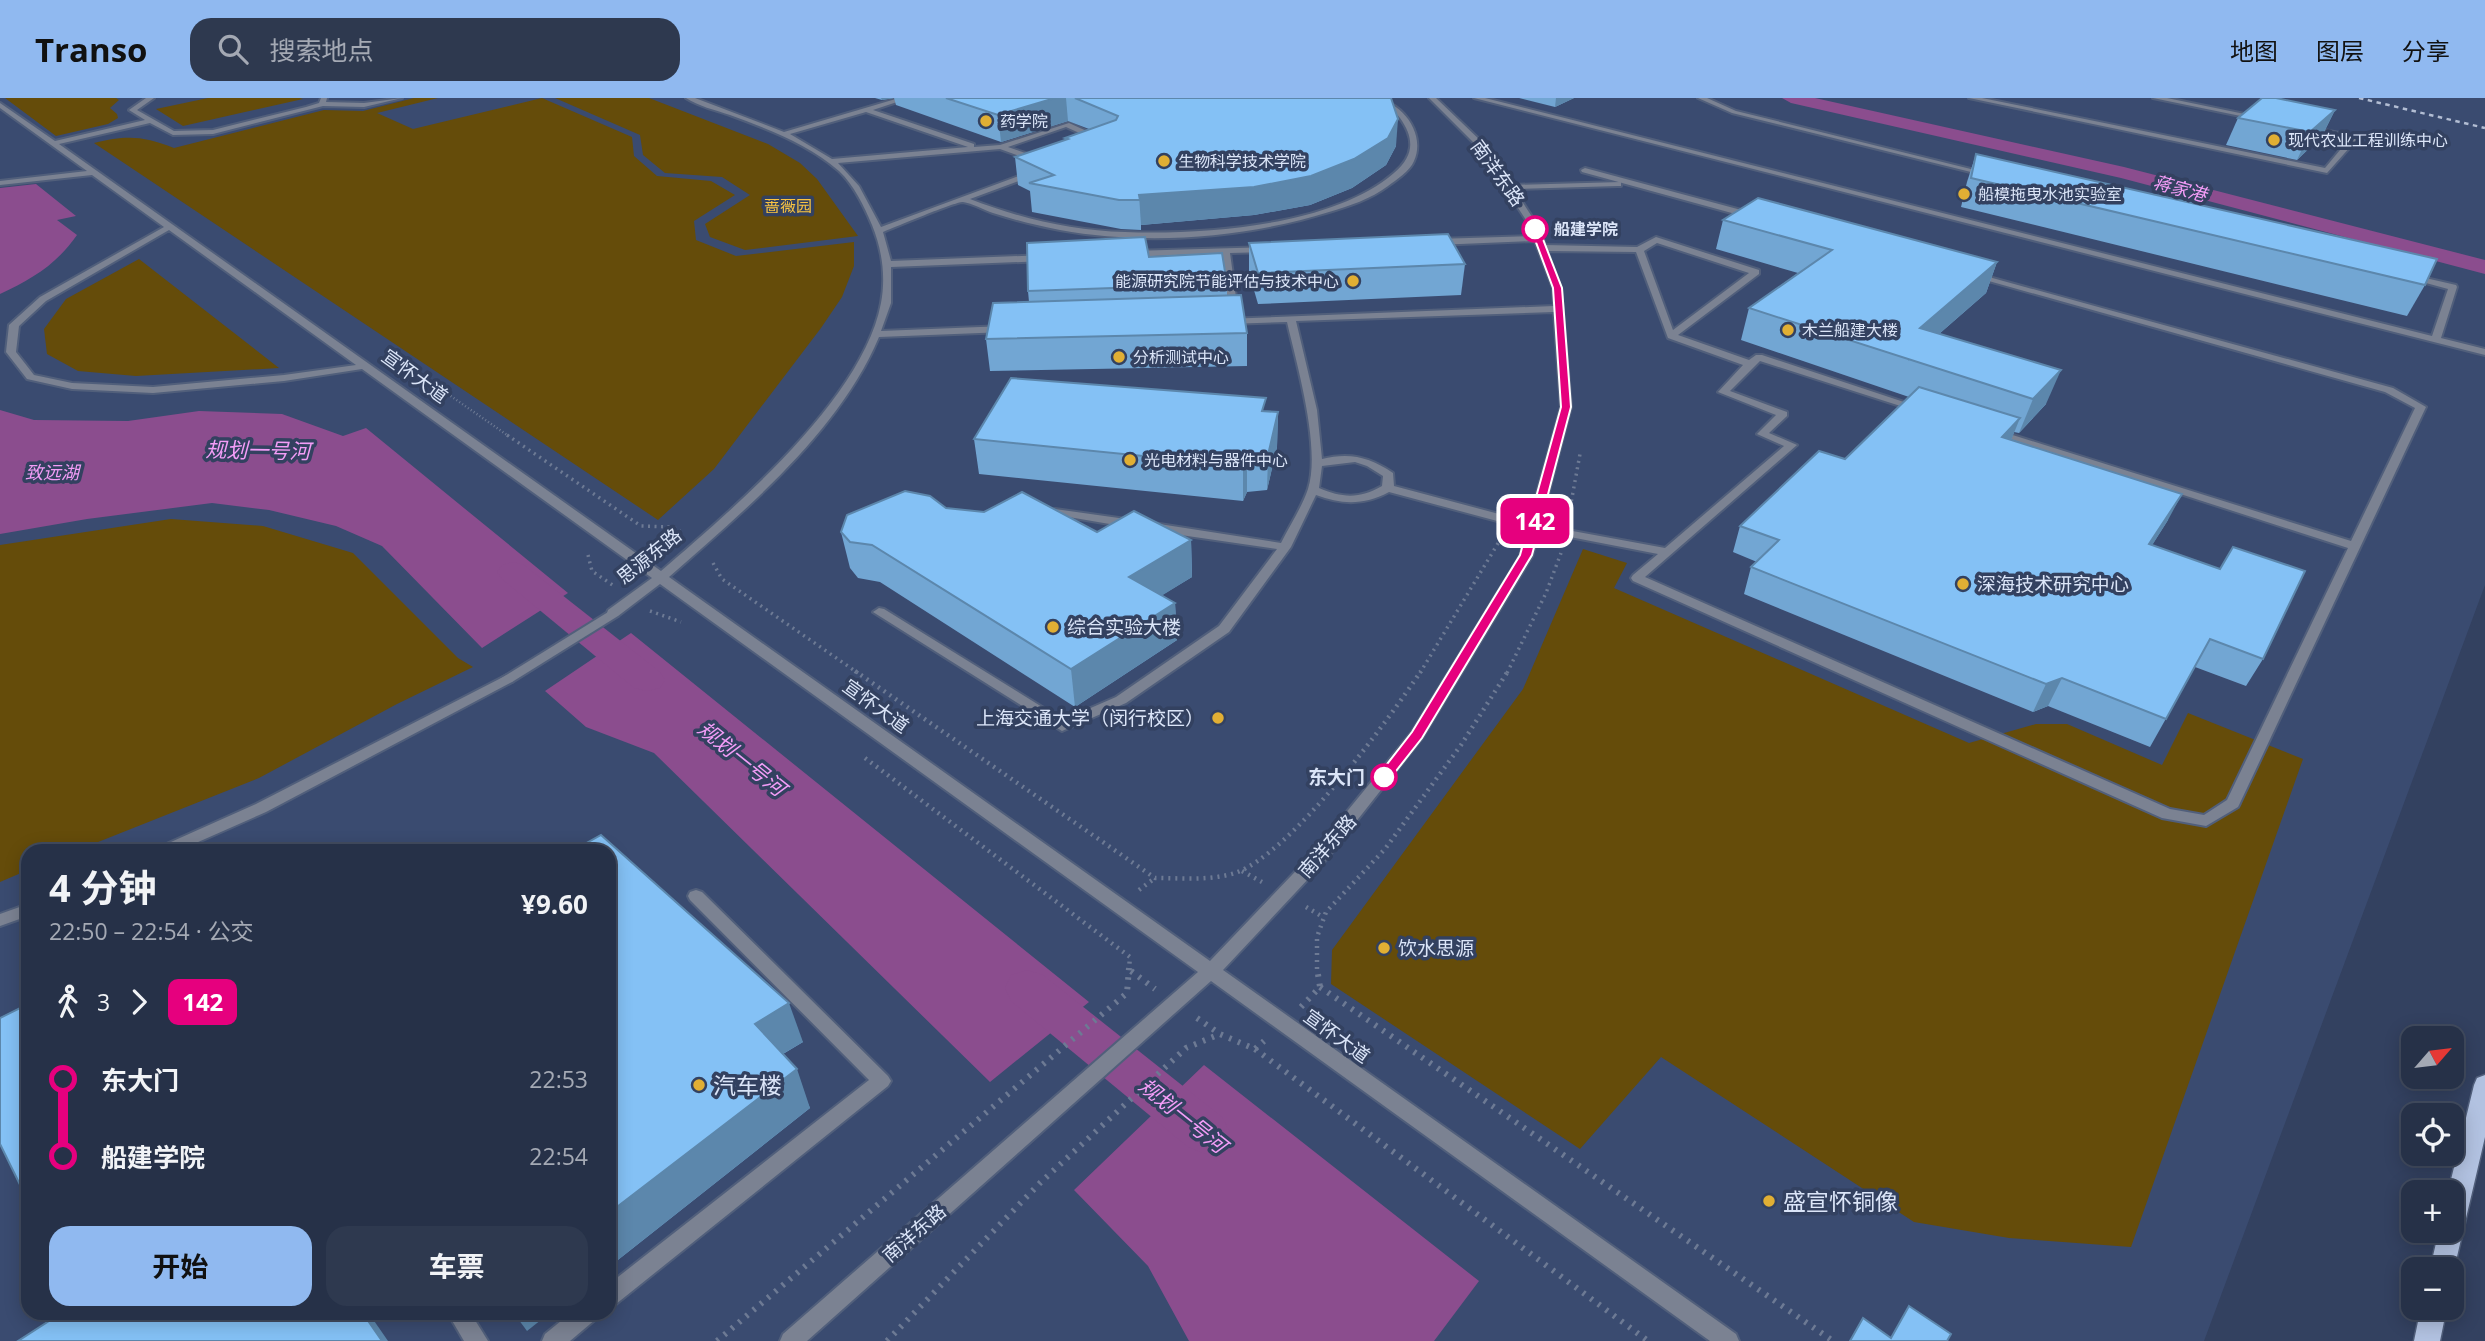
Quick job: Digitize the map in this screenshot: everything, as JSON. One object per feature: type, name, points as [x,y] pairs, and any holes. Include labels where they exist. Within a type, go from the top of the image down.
[{"type":"main road","points":[[2446,1257],[2485,1085]]},
{"type":"main road","points":[[2427,1341],[2431,1320]]},
{"type":"street","points":[[149,98],[132,110],[173,133],[213,131],[323,101],[364,105],[399,98]]},
{"type":"street","name":"思源东路","points":[[180,844],[261,807],[507,679],[613,613],[661,577],[802,445],[863,362],[884,313],[888,264],[879,231],[863,198],[844,171],[831,161],[784,134],[689,98]]},
{"type":"street","points":[[784,134],[906,98]]},
{"type":"street","points":[[961,199],[1005,216],[1091,233],[1166,234],[1267,225],[1318,214],[1350,204],[1387,186],[1411,162],[1415,139],[1402,114],[1373,98]]},
{"type":"street","name":"南洋东路","points":[[791,1341],[1212,970],[1319,857],[1417,735],[1526,555],[1566,407],[1557,288],[1540,243],[1522,207],[1481,146],[1432,98]]},
{"type":"street","points":[[1477,98],[2485,352]]},
{"type":"street","points":[[1701,98],[1734,113],[1992,175]]},
{"type":"street","points":[[1972,98],[2327,171],[2354,137],[2302,127]]},
{"type":"street","points":[[2156,98],[2275,121]]},
{"type":"street","name":"宣怀大道","points":[[0,104],[1728,1341]]},
{"type":"street","points":[[867,110],[978,149]]},
{"type":"street","points":[[54,143],[149,121]]},
{"type":"street","points":[[831,161],[1000,147],[1066,125],[1113,144]]},
{"type":"street","points":[[1000,147],[1053,166]]},
{"type":"street","points":[[879,231],[1042,170]]},
{"type":"street","points":[[1585,170],[1769,220]]},
{"type":"street","points":[[0,183],[95,172]]},
{"type":"street","points":[[1507,187],[1634,183]]},
{"type":"street","points":[[171,226],[43,299],[13,325],[11,352],[31,377],[72,386],[153,390],[366,366]]},
{"type":"street","points":[[1418,243],[1540,243],[1639,250],[1656,240],[1756,272],[1671,336]]},
{"type":"street","points":[[1116,255],[1280,248]]},
{"type":"street","points":[[1639,250],[1671,336]]},
{"type":"street","points":[[1225,251],[1235,321]]},
{"type":"street","points":[[888,264],[1062,257]]},
{"type":"street","points":[[1930,412],[1759,357],[1723,392],[1783,414],[1762,434],[1792,445],[1637,578],[2167,814],[2206,821],[2232,803],[2421,407],[2389,390],[1958,272]]},
{"type":"street","points":[[2398,274],[2453,287],[2436,339]]},
{"type":"street","points":[[1221,321],[1559,309]]},
{"type":"street","points":[[879,612],[1062,726],[1121,700],[1224,629],[1286,547],[1312,490],[1317,464],[1312,410],[1291,319]]},
{"type":"street","points":[[875,334],[1013,329]]},
{"type":"street","points":[[1671,336],[1750,364]]},
{"type":"street","points":[[1983,429],[2355,546]]},
{"type":"street","points":[[1317,464],[1339,457],[1369,461],[1389,475],[1388,488]]},
{"type":"street","points":[[1312,490],[1335,500],[1369,499],[1388,488],[1534,527],[1667,552]]},
{"type":"street","points":[[1055,512],[1286,547]]},
{"type":"street","points":[[616,1291],[882,1081],[696,896]]},
{"type":"street","points":[[0,920],[21,912]]},
{"type":"street","points":[[463,1320],[477,1341]]},
{"type":"street","points":[[553,1341],[579,1320]]},
{"type":"path","points":[[436,386],[641,526],[673,527],[715,553],[713,564],[722,579],[1155,878],[1196,878],[1241,870],[1272,852],[1347,772],[1467,602],[1510,520]]},
{"type":"path","points":[[1320,987],[1833,1341]]},
{"type":"path","points":[[718,1341],[1128,993]]},
{"type":"path","points":[[887,1341],[1040,1183],[1186,1048]]},
{"type":"path","points":[[1255,1049],[1648,1341]]},
{"type":"shaded area","name":"上海交通大学（闵行校区）","points":[[0,98],[2485,98],[2485,585],[2204,1341],[0,1341]]},
{"type":"green space","points":[[5,98],[116,98],[119,100],[110,108],[118,118],[108,124],[56,136]]},
{"type":"green space","points":[[208,98],[303,99],[183,126],[156,109]]},
{"type":"green space","points":[[414,98],[438,98],[377,113],[413,129],[542,98],[632,137],[634,156],[657,176],[711,181],[735,195],[694,221],[696,240],[736,256],[854,242],[854,266],[842,297],[821,328],[714,469],[658,520],[94,143],[135,138],[174,148],[324,110],[363,111]]},
{"type":"green space","name":"蔷薇园","points":[[555,98],[649,98],[768,144],[800,163],[817,179],[858,236],[745,250],[710,237],[705,224],[750,195],[722,177],[665,173],[643,155],[640,135]]},
{"type":"green space","points":[[139,259],[279,368],[136,376],[78,371],[47,354],[44,329],[66,299]]},
{"type":"green space","points":[[171,519],[263,526],[353,553],[458,658],[473,667],[397,704],[259,778],[93,844],[21,844],[21,873],[0,882],[0,545]]},
{"type":"green space","points":[[1583,549],[1627,563],[1614,588],[1969,743],[2036,724],[2067,724],[2162,765],[2188,713],[2303,759],[2131,1247],[2009,1238],[1914,1222],[1661,1057],[1580,1149],[1331,984],[1332,950],[1523,689]]},
{"type":"water","points":[[36,184],[76,216],[57,220],[77,235],[61,255],[43,270],[0,294],[0,188]]},
{"type":"water","name":"致远湖","points":[[0,410],[34,420],[128,421],[199,411],[282,414],[343,436],[366,428],[568,593],[482,648],[382,546],[336,526],[269,510],[212,503],[87,519],[0,534]]},
{"type":"water","points":[[631,633],[1089,1002],[990,1082],[654,753],[586,727],[545,691]]},
{"type":"water","points":[[1204,1065],[1479,1281],[1434,1341],[1189,1341],[1148,1266],[1074,1190]]},
{"type":"building","points":[[946,98],[1055,98],[998,115]]},
{"type":"building","points":[[1075,98],[1391,98],[1398,119],[1388,138],[1354,159],[1311,176],[1254,187],[1139,195],[1140,200],[1119,200],[1029,183],[1054,175],[1015,157],[1116,120],[1118,116]]},
{"type":"building","points":[[2262,98],[2276,98],[2335,110],[2310,132],[2238,118]]},
{"type":"building","points":[[1976,154],[2437,259],[2425,285],[1971,178]]},
{"type":"building","points":[[1758,198],[1997,262],[1920,328],[2061,370],[2033,399],[1749,308],[1832,250],[1723,220]]},
{"type":"building","points":[[1448,234],[1465,264],[1258,273],[1249,243]]},
{"type":"building","points":[[1145,237],[1149,257],[1222,253],[1227,284],[1028,291],[1027,243]]},
{"type":"building","points":[[1241,295],[1247,333],[986,339],[993,303]]},
{"type":"building","points":[[1011,378],[1266,398],[1262,411],[1278,412],[1268,455],[1247,457],[1243,466],[974,439]]},
{"type":"building","name":"深海技术研究中心","points":[[1919,387],[2020,418],[2002,437],[2182,494],[2149,544],[2220,569],[2233,547],[2305,571],[2263,659],[2210,639],[2166,719],[2062,678],[2046,684],[1751,567],[1779,540],[1740,526],[1819,451],[1845,459]]},
{"type":"building","name":"综合实验大楼","points":[[905,491],[930,496],[946,508],[984,512],[1022,492],[1097,532],[1134,511],[1191,540],[1129,577],[1175,603],[1071,669],[872,545],[850,542],[841,532],[847,515]]},
{"type":"building","name":"汽车楼","points":[[601,835],[611,844],[585,844]]},
{"type":"building","name":"汽车楼","points":[[616,848],[789,1003],[755,1024],[797,1069],[616,1208]]},
{"type":"building","points":[[21,1008],[21,1187],[0,1144],[0,1018]]},
{"type":"building","points":[[1909,1306],[1951,1334],[1947,1341],[1850,1341],[1863,1318],[1891,1338]]},
{"type":"building","points":[[51,1320],[368,1320],[382,1341],[18,1341]]},
{"type":"waterway","name":"蒋家港","points":[[1791,98],[2124,173],[2485,267]]},
{"type":"waterway","name":"规划一号河","points":[[513,572],[647,680]]},
{"type":"waterway","name":"规划一号河","points":[[1027,988],[1205,1132]]},
{"type":"railway","points":[[2359,98],[2485,128]]},
{"type":"bus line","name":"142","points":[[1384,777],[1417,735],[1526,555],[1566,407],[1557,288],[1535,229]]},
{"type":"place","name":"药学院","points":[[986,121]]},
{"type":"place","name":"现代农业工程训练中心","points":[[2274,140]]},
{"type":"place","name":"生物科学技术学院","points":[[1164,161]]},
{"type":"place","name":"船模拖曳水池实验室","points":[[1964,194]]},
{"type":"place","name":"船建学院","points":[[1535,229]]},
{"type":"place","name":"能源研究院节能评估与技术中心","points":[[1353,281]]},
{"type":"place","name":"木兰船建大楼","points":[[1788,330]]},
{"type":"place","name":"分析测试中心","points":[[1119,357]]},
{"type":"place","name":"光电材料与器件中心","points":[[1130,460]]},
{"type":"place","name":"深海技术研究中心","points":[[1963,584]]},
{"type":"place","name":"综合实验大楼","points":[[1053,627]]},
{"type":"place","name":"上海交通大学（闵行校区）","points":[[1218,718]]},
{"type":"place","name":"东大门","points":[[1384,777]]},
{"type":"place","name":"饮水思源","points":[[1384,948]]},
{"type":"place","name":"汽车楼","points":[[699,1085]]},
{"type":"place","name":"盛宣怀铜像","points":[[1769,1201]]}]
